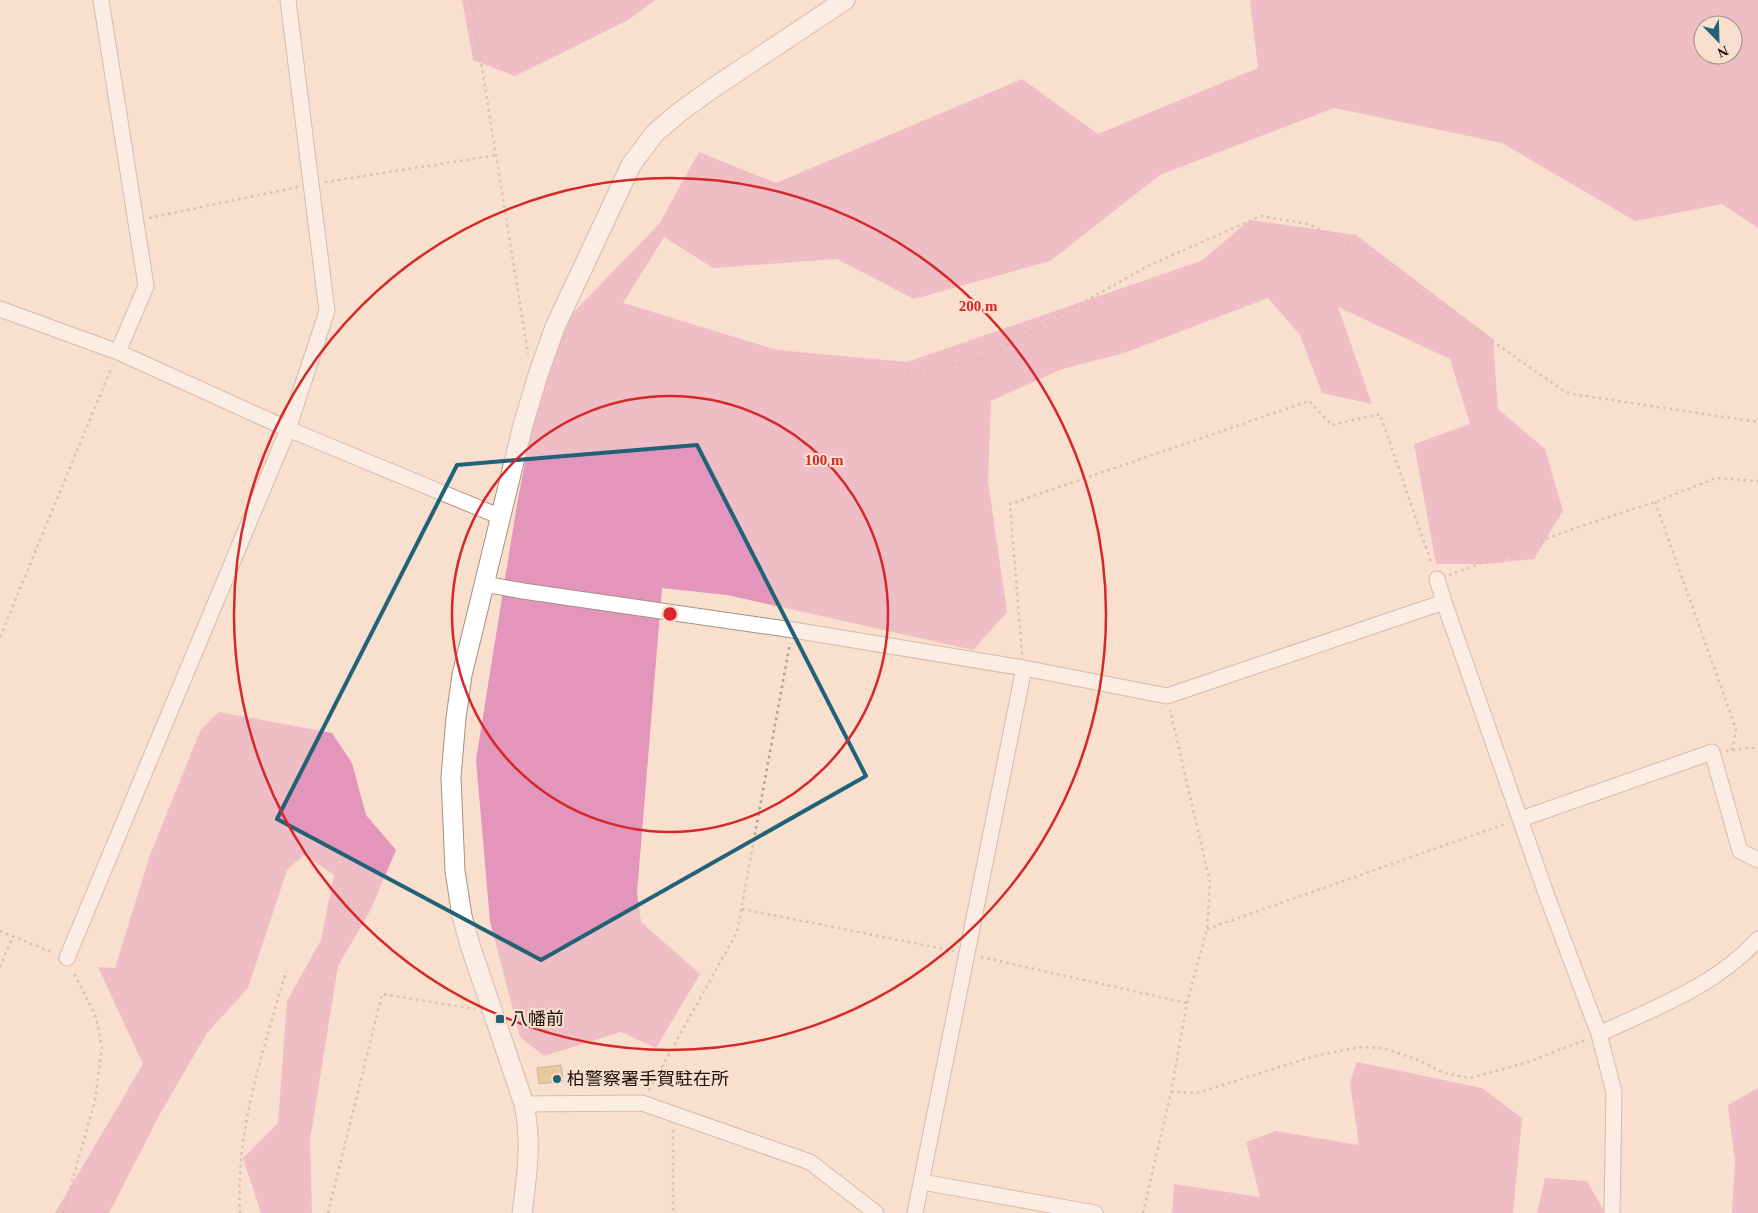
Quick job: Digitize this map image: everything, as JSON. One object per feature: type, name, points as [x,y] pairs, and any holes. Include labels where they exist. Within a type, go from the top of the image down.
[{"type":"street","points":[[101,0],[146,286],[118,352]]},
{"type":"street","points":[[67,958],[288,428],[328,311],[288,0]]},
{"type":"street","points":[[522,1213],[529,1150],[528,1126],[524,1104],[462,916],[455,871],[451,777],[462,674],[523,425],[554,327],[631,165],[655,133],[713,88],[845,0]]},
{"type":"street","points":[[0,309],[118,352],[288,428],[501,517]]},
{"type":"street","points":[[1437,579],[1548,899],[1598,1034],[1614,1092],[1612,1213]]},
{"type":"street","points":[[484,584],[793,630],[1024,668],[1167,696],[1444,602]]},
{"type":"street","points":[[915,1213],[1024,668]]},
{"type":"street","points":[[1521,819],[1712,752],[1740,851],[1758,860]]},
{"type":"street","points":[[1598,1034],[1704,984],[1748,951],[1758,939]]},
{"type":"street","points":[[524,1104],[642,1102],[810,1162],[876,1213]]},
{"type":"street","points":[[922,1182],[1095,1213]]},
{"type":"path","points":[[471,0],[529,364],[538,375]]},
{"type":"path","points":[[907,375],[986,357],[1150,265],[1261,216],[1308,224],[1362,250],[1561,389],[1572,394],[1758,422]]},
{"type":"path","points":[[0,637],[118,352]]},
{"type":"path","points":[[1024,668],[1010,504],[1308,401],[1332,425],[1380,414],[1437,579],[1578,527],[1655,502],[1716,478],[1758,480]]},
{"type":"path","points":[[1655,502],[1736,729],[1732,750]]},
{"type":"path","points":[[642,1102],[736,932],[793,630]]},
{"type":"path","points":[[1143,1213],[1171,1092],[1187,1003],[1207,929],[1210,882],[1167,696]]},
{"type":"path","points":[[1712,752],[1758,747]]},
{"type":"path","points":[[1207,929],[1521,819]]},
{"type":"path","points":[[0,931],[67,958],[96,1017],[102,1047],[95,1101],[63,1213]]},
{"type":"path","points":[[0,967],[13,936]]},
{"type":"path","points":[[240,1213],[238,1184],[250,1097],[286,970]]},
{"type":"path","points":[[328,1213],[382,994],[492,1011]]},
{"type":"path","points":[[1171,1092],[1197,1093],[1315,1056],[1359,1046],[1384,1048],[1418,1060],[1444,1073],[1470,1078],[1528,1062],[1598,1034]]},
{"type":"path","points":[[673,1113],[673,1213]]},
{"type":"highlighted area","points":[[697,445],[866,776],[541,960],[277,819],[457,465]]},
{"type":"shaded area","points":[[462,0],[655,0],[628,20],[515,76],[473,60]]},
{"type":"shaded area","points":[[1250,0],[1758,0],[1758,228],[1722,204],[1635,221],[1502,143],[1334,108],[1160,175],[1050,261],[914,299],[837,259],[713,268],[664,237],[623,303],[777,350],[907,362],[1201,261],[1250,220],[1356,235],[1493,339],[1498,409],[1545,449],[1563,511],[1534,559],[1485,564],[1436,564],[1414,444],[1470,424],[1450,359],[1338,307],[1372,404],[1322,393],[1300,335],[1268,298],[1124,353],[1062,369],[991,401],[988,481],[1007,612],[973,650],[727,595],[662,588],[637,893],[641,922],[700,974],[656,1048],[621,1032],[544,1056],[520,1037],[490,921],[476,760],[517,504],[537,402],[569,317],[659,224],[699,152],[776,183],[1022,79],[1098,134],[1258,68]]},
{"type":"shaded area","points":[[219,712],[332,733],[352,763],[366,815],[396,850],[370,911],[338,966],[310,1140],[312,1213],[261,1213],[243,1158],[278,1123],[287,1001],[321,940],[334,875],[304,855],[287,870],[248,988],[207,1033],[160,1114],[109,1213],[55,1213],[143,1064],[98,967],[115,968],[150,855],[201,729]]},
{"type":"shaded area","points":[[1357,1062],[1482,1088],[1522,1118],[1513,1213],[1172,1213],[1174,1184],[1260,1197],[1246,1142],[1276,1131],[1359,1145],[1350,1082]]},
{"type":"shaded area","points":[[1758,1088],[1758,1213],[1732,1213],[1735,1161],[1728,1105]]},
{"type":"shaded area","points":[[1545,1178],[1587,1181],[1605,1213],[1537,1213]]},
{"type":"building","points":[[561,1065],[563,1081],[539,1084],[537,1068]]},
{"type":"place","name":"八幡前","points":[[500,1019]]},
{"type":"place","name":"柏警察署手賀駐在所","points":[[557,1079]]}]
